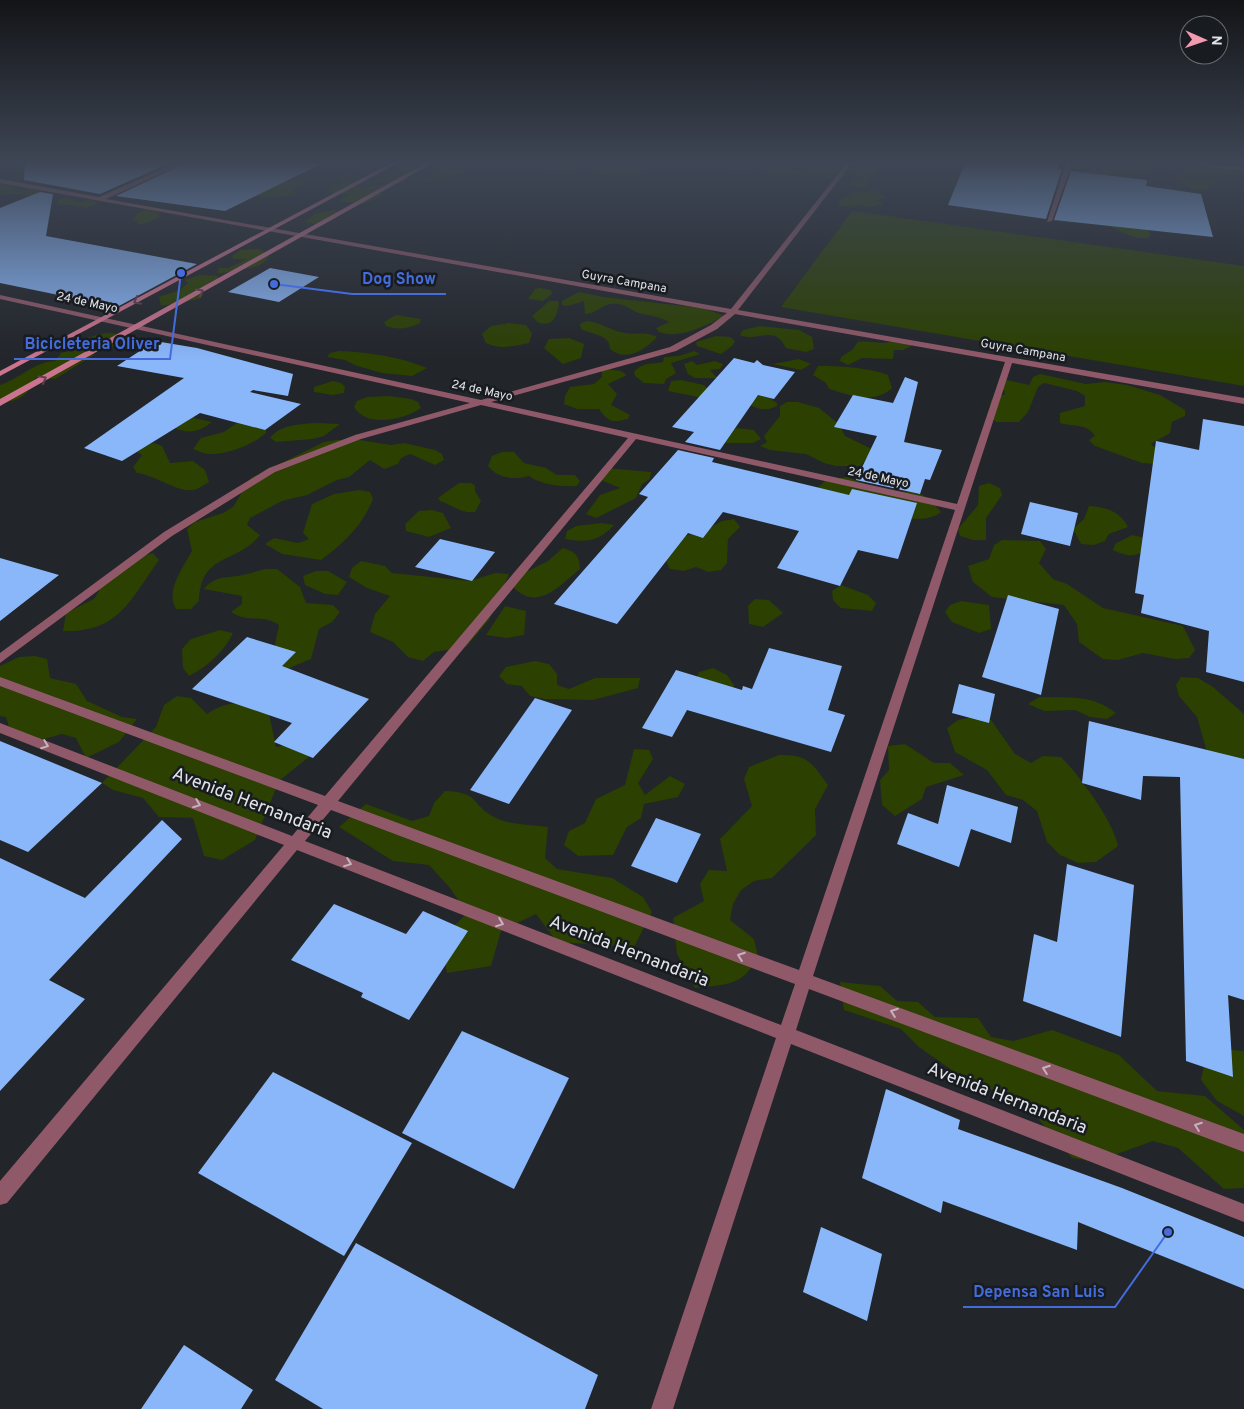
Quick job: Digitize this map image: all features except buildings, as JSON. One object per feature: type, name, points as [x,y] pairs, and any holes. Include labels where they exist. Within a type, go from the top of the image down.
[{"type":"street","name":"Guyra Campana","points":[[257,229],[1244,402]]},
{"type":"street","points":[[0,374],[273,229]]},
{"type":"street","points":[[0,403],[313,229]]},
{"type":"street","points":[[0,659],[168,534],[272,470],[358,436],[480,404],[673,349],[714,327],[733,312],[799,229]]},
{"type":"street","name":"24 de Mayo","points":[[0,297],[960,508]]},
{"type":"street","points":[[662,1409],[784,1034],[1009,360]]},
{"type":"street","points":[[0,1196],[633,437]]},
{"type":"street","name":"Avenida Hernandaria","points":[[0,681],[1244,1143]]},
{"type":"street","name":"Avenida Hernandaria","points":[[0,728],[1244,1213]]},
{"type":"green space","points":[[839,229],[979,229],[1244,266],[1244,386],[781,307]]},
{"type":"green space","points":[[1115,229],[1147,229],[1150,235],[1148,238],[1142,238]]},
{"type":"green space","points":[[258,249],[269,253],[269,257],[258,266],[217,273],[219,268],[228,268],[248,259],[233,259],[232,256],[241,250]]},
{"type":"green space","points":[[200,275],[217,276],[222,281],[202,292],[203,295],[199,299],[161,306],[159,297],[180,290],[188,283],[185,280]]},
{"type":"green space","points":[[535,289],[551,290],[552,294],[543,301],[528,299]]},
{"type":"green space","points":[[579,292],[603,297],[703,308],[725,316],[684,333],[667,334],[659,332],[656,328],[669,322],[658,317],[639,313],[622,305],[610,304],[592,313],[585,314],[584,301],[567,306],[562,305],[562,301]]},
{"type":"green space","points":[[549,301],[558,301],[559,303],[556,316],[551,322],[539,323],[532,316]]},
{"type":"green space","points":[[396,315],[421,319],[420,323],[408,328],[386,326],[384,322]]},
{"type":"green space","points":[[586,321],[620,332],[650,334],[657,337],[641,350],[628,355],[622,355],[610,349],[607,340],[604,338],[581,329],[580,324]]},
{"type":"green space","points":[[509,323],[526,325],[532,333],[529,343],[502,347],[486,343],[482,334],[491,326]]},
{"type":"green space","points":[[760,326],[799,330],[812,337],[814,349],[806,352],[786,348],[781,341],[771,335],[747,337],[740,335],[743,330]]},
{"type":"green space","points":[[105,333],[129,336],[118,346],[96,350],[94,355],[55,379],[35,378],[30,389],[22,397],[12,401],[0,402],[0,385],[34,367],[55,361],[61,353],[80,348],[74,345],[74,341]]},
{"type":"green space","points":[[716,336],[730,337],[735,341],[732,346],[721,354],[697,346],[696,342]]},
{"type":"green space","points":[[569,338],[584,344],[581,358],[563,364],[544,348],[549,339]]},
{"type":"green space","points":[[898,339],[913,345],[903,350],[894,350],[893,359],[862,358],[848,365],[840,361],[841,357],[852,350],[858,342],[882,343]]},
{"type":"green space","points":[[339,351],[384,356],[427,368],[412,376],[382,373],[357,366],[345,360],[327,357],[330,353]]},
{"type":"green space","points":[[694,351],[700,354],[671,363],[676,373],[666,379],[664,384],[644,383],[635,376],[634,372],[644,365],[663,362],[664,357],[679,356]]},
{"type":"green space","points":[[799,359],[811,364],[801,370],[773,364]]},
{"type":"green space","points":[[692,361],[697,365],[715,361],[723,364],[720,369],[710,370],[717,378],[695,378],[688,374],[684,364]]},
{"type":"green space","points":[[818,366],[836,366],[880,372],[888,375],[892,388],[885,393],[869,397],[853,396],[829,389],[826,383],[813,375]]},
{"type":"green space","points":[[602,370],[621,371],[627,375],[608,384],[617,394],[611,405],[630,415],[628,419],[611,420],[605,417],[599,409],[577,409],[564,404],[565,396],[570,387],[594,384],[602,377]]},
{"type":"green space","points":[[1040,374],[1086,384],[1105,382],[1127,385],[1160,395],[1185,410],[1185,416],[1172,422],[1170,433],[1151,444],[1166,457],[1155,464],[1142,463],[1095,446],[1089,440],[1095,436],[1088,429],[1060,423],[1060,413],[1085,406],[1085,396],[1077,391],[1044,383],[1038,387],[1028,412],[1019,422],[996,422],[989,416],[991,400],[1005,394],[1002,384],[1007,380],[1029,385],[1033,377]]},
{"type":"green space","points":[[681,380],[704,385],[709,390],[708,395],[698,397],[668,391],[671,381]]},
{"type":"green space","points":[[333,381],[341,383],[345,387],[344,393],[333,395],[314,392],[314,387]]},
{"type":"green space","points":[[743,390],[766,396],[777,403],[777,406],[762,409],[738,399]]},
{"type":"green space","points":[[389,396],[411,399],[418,402],[421,408],[405,416],[376,420],[360,414],[354,407],[357,401],[367,397]]},
{"type":"green space","points":[[787,402],[798,402],[819,408],[839,424],[845,436],[874,450],[860,466],[836,466],[824,463],[806,454],[770,450],[760,446],[767,442],[764,436],[780,416],[780,406]]},
{"type":"green space","points":[[193,413],[194,418],[212,422],[198,430],[186,431],[179,430],[159,420]]},
{"type":"green space","points":[[238,422],[266,422],[266,433],[248,444],[219,454],[207,454],[193,449],[201,438],[224,432]]},
{"type":"green space","points":[[318,423],[340,424],[324,436],[313,439],[276,442],[270,438],[274,433],[285,427]]},
{"type":"green space","points":[[737,428],[754,430],[761,439],[753,443],[723,443],[720,435]]},
{"type":"green space","points":[[360,440],[391,445],[404,443],[435,450],[442,454],[444,460],[435,465],[410,454],[401,458],[398,464],[384,469],[370,460],[349,477],[337,480],[307,495],[282,501],[250,518],[247,525],[260,535],[241,551],[213,566],[206,574],[201,585],[199,601],[191,609],[176,609],[173,602],[173,594],[176,579],[192,551],[187,529],[195,522],[223,513],[233,507],[251,478],[324,442]]},
{"type":"green space","points":[[155,443],[162,446],[170,463],[193,461],[205,470],[209,482],[196,489],[188,490],[137,473],[133,467],[142,455],[136,451],[142,445]]},
{"type":"green space","points":[[502,452],[514,452],[524,463],[546,468],[557,475],[575,475],[580,481],[577,486],[565,486],[552,485],[529,476],[513,478],[502,476],[488,466],[492,456]]},
{"type":"green space","points":[[606,468],[651,472],[650,479],[642,484],[636,498],[596,518],[586,514],[600,495],[620,488],[601,480]]},
{"type":"green space","points":[[847,477],[877,488],[920,494],[933,503],[941,512],[930,517],[915,519],[898,517],[879,513],[814,491],[826,480]]},
{"type":"green space","points":[[459,483],[471,483],[475,486],[475,491],[481,501],[475,512],[461,510],[440,501],[438,498]]},
{"type":"green space","points":[[989,483],[1000,488],[1002,495],[986,518],[986,540],[973,540],[960,536],[958,529],[978,505],[979,486]]},
{"type":"green space","points":[[359,490],[370,492],[373,499],[369,508],[352,533],[321,560],[282,554],[265,544],[274,538],[298,543],[309,539],[303,533],[312,504],[334,494]]},
{"type":"green space","points":[[1089,506],[1101,507],[1112,511],[1121,517],[1128,527],[1109,534],[1105,541],[1094,545],[1081,544],[1073,529],[1084,519]]},
{"type":"green space","points":[[432,510],[443,513],[451,528],[429,537],[406,531],[405,524],[419,511]]},
{"type":"green space","points":[[734,519],[740,527],[728,539],[727,563],[721,570],[708,572],[696,567],[684,571],[670,569],[666,561],[665,540],[703,532],[722,521]]},
{"type":"green space","points":[[602,523],[614,525],[598,538],[586,541],[565,539],[567,531],[576,526]]},
{"type":"green space","points":[[1132,535],[1160,541],[1143,552],[1133,555],[1113,550],[1115,544]]},
{"type":"green space","points":[[1002,540],[1040,541],[1046,549],[1039,563],[1053,579],[1067,584],[1103,608],[1183,626],[1195,650],[1189,658],[1175,659],[1143,653],[1118,660],[1103,659],[1079,642],[1077,624],[1064,605],[992,597],[973,582],[968,566],[989,559],[994,545]]},
{"type":"green space","points":[[563,548],[571,551],[578,557],[580,569],[556,589],[539,597],[530,597],[521,594],[512,586],[514,578],[548,561]]},
{"type":"green space","points":[[153,553],[159,560],[131,601],[121,611],[110,620],[98,626],[82,630],[63,631],[66,613],[94,599],[99,591],[95,584],[140,557]]},
{"type":"green space","points":[[361,561],[385,566],[392,573],[470,581],[495,573],[509,574],[489,620],[466,647],[434,652],[423,661],[408,657],[393,642],[370,632],[375,614],[390,596],[367,588],[349,577],[352,568]]},
{"type":"green space","points":[[265,569],[277,569],[300,587],[306,603],[333,605],[340,612],[332,622],[319,629],[311,659],[282,671],[275,644],[279,625],[273,621],[237,616],[231,612],[242,604],[242,596],[204,589],[211,582],[219,579]]},
{"type":"green space","points":[[316,571],[328,571],[347,582],[338,595],[325,594],[305,585],[303,576]]},
{"type":"green space","points":[[841,585],[868,595],[876,603],[872,611],[841,608],[833,600],[832,591]]},
{"type":"green space","points":[[755,599],[769,600],[783,613],[763,627],[749,624],[748,606]]},
{"type":"green space","points":[[961,601],[989,605],[991,629],[979,633],[952,622],[945,612],[950,605]]},
{"type":"green space","points":[[505,606],[526,611],[524,635],[507,638],[486,635]]},
{"type":"green space","points":[[220,630],[233,633],[214,658],[189,676],[183,668],[182,649],[191,639]]},
{"type":"green space","points":[[35,656],[47,659],[50,678],[76,684],[87,701],[122,717],[137,719],[119,742],[86,758],[76,738],[62,734],[44,739],[12,737],[6,717],[0,716],[0,666],[19,657]]},
{"type":"green space","points":[[535,661],[549,664],[557,674],[557,685],[569,689],[595,678],[640,678],[638,688],[593,700],[545,699],[530,696],[522,686],[507,684],[499,676],[506,667]]},
{"type":"green space","points":[[713,668],[727,675],[734,685],[729,704],[688,703],[699,672]]},
{"type":"green space","points":[[1181,677],[1198,678],[1213,687],[1244,714],[1244,763],[1207,752],[1197,717],[1179,696],[1176,685]]},
{"type":"green space","points":[[177,696],[191,698],[207,714],[229,704],[267,704],[276,747],[310,741],[320,748],[279,781],[255,840],[222,860],[204,856],[193,818],[159,817],[143,798],[113,790],[102,783],[156,727],[164,705]]},
{"type":"green space","points":[[1039,697],[1080,698],[1098,703],[1116,713],[1107,719],[1090,717],[1075,710],[1044,711],[1028,704]]},
{"type":"green space","points":[[973,717],[991,720],[1015,754],[1031,763],[1043,756],[1061,757],[1077,775],[1103,812],[1110,824],[1118,846],[1096,862],[1078,863],[1060,855],[1047,842],[1037,811],[1023,800],[1006,795],[987,770],[955,752],[947,728],[958,720]]},
{"type":"green space","points":[[905,744],[934,763],[950,763],[964,775],[926,787],[922,799],[895,816],[882,805],[880,780],[889,770],[888,746]]},
{"type":"green space","points":[[634,749],[649,750],[653,759],[638,783],[645,795],[670,776],[685,784],[678,797],[644,804],[641,818],[627,827],[613,855],[578,856],[564,845],[569,831],[585,823],[596,799],[625,785]]},
{"type":"green space","points":[[779,755],[797,756],[808,761],[828,785],[815,809],[816,835],[772,878],[754,881],[741,890],[733,904],[730,920],[754,939],[758,956],[746,974],[733,982],[695,988],[677,954],[673,918],[704,901],[700,884],[709,870],[727,871],[720,839],[752,806],[744,779],[749,767]]},
{"type":"green space","points":[[445,791],[470,796],[486,812],[500,820],[548,827],[545,858],[557,869],[612,878],[643,897],[652,912],[634,947],[557,942],[536,914],[501,931],[491,966],[447,973],[440,940],[467,913],[450,888],[429,865],[393,861],[339,827],[366,804],[412,821],[429,816],[434,803]]},
{"type":"green space","points":[[840,982],[880,986],[897,1001],[918,1002],[935,1017],[978,1018],[991,1037],[1013,1041],[1052,1030],[1119,1055],[1157,1091],[1205,1096],[1244,1130],[1244,1188],[1224,1189],[1178,1148],[1153,1141],[1095,1162],[1072,1158],[1019,1097],[973,1085],[919,1047],[901,1029],[844,1010]]},
{"type":"green space","points":[[1219,1049],[1244,1051],[1244,1116],[1217,1101],[1201,1080],[1205,1060]]},
{"type":"place","name":"Bicicleteria Oliver","points":[[181,273]]},
{"type":"place","name":"Dog Show","points":[[274,284]]},
{"type":"place","name":"Depensa San Luis","points":[[1168,1232]]}]
